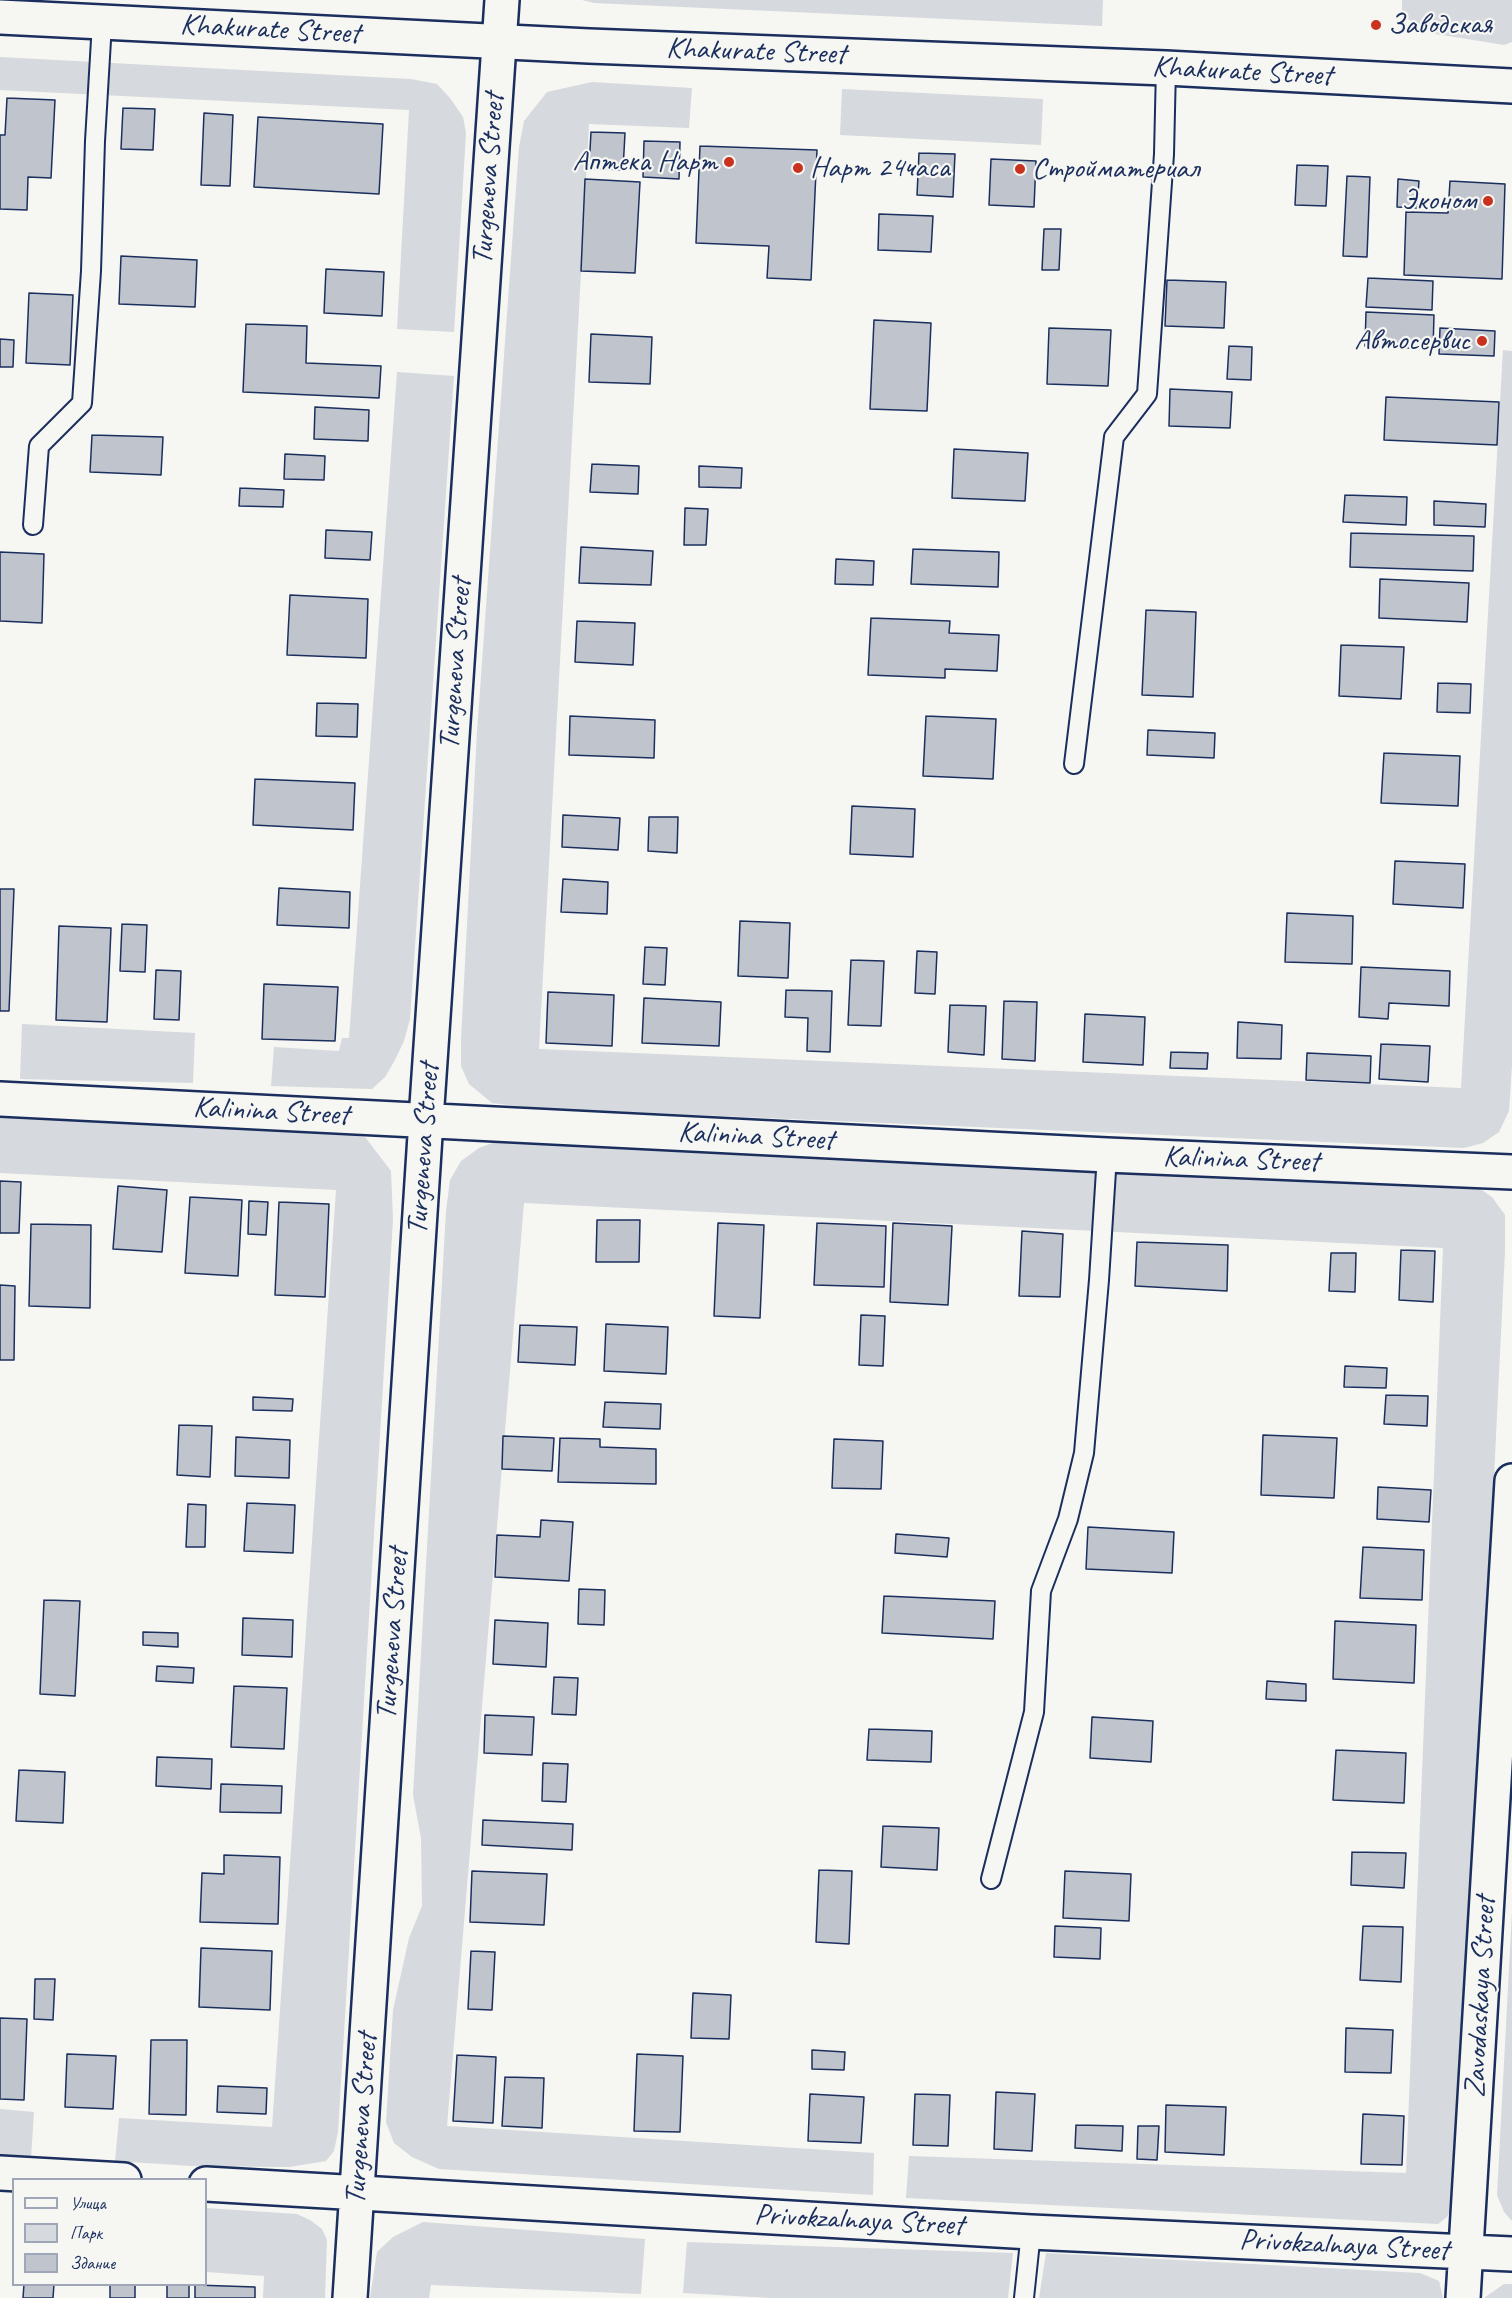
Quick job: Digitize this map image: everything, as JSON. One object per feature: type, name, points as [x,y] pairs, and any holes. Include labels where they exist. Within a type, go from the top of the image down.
[{"type":"street","name":"Turgeneva Street","points":[[350,2298],[426,1120],[502,0]]},
{"type":"street","name":"Khakurate Street","points":[[0,17],[1167,68],[1512,86]]},
{"type":"street","name":"Kalinina Street","points":[[0,1099],[1107,1155],[1512,1172]]},
{"type":"street","name":"Zavodaskaya Street","points":[[1463,2298],[1512,1481]]},
{"type":"street","points":[[0,2173],[89,2178]]},
{"type":"street","name":"Privokzalnaya Street","points":[[207,2184],[1031,2232],[1512,2254]]},
{"type":"lane","points":[[33,525],[39,446],[82,403],[91,271],[102,23]]},
{"type":"lane","points":[[1074,764],[1114,437],[1148,394],[1164,154],[1167,68]]},
{"type":"lane","points":[[991,1879],[1034,1712],[1041,1592],[1068,1519],[1084,1453],[1107,1155]]},
{"type":"lane","points":[[1024,2298],[1031,2232]]},
{"type":"green space","points":[[582,0],[1103,0],[1102,26],[594,3]]},
{"type":"green space","points":[[1402,0],[1512,0],[1512,42],[1504,45],[1436,34],[1402,16]]},
{"type":"green space","points":[[0,57],[411,79],[437,84],[463,117],[466,133],[454,332],[397,329],[409,110],[0,90]]},
{"type":"green space","points":[[592,82],[692,88],[689,128],[589,124],[539,1049],[1461,1088],[1503,350],[1512,351],[1512,1065],[1509,1111],[1499,1132],[1483,1143],[1464,1148],[535,1108],[492,1103],[469,1084],[461,1066],[461,1040],[477,732],[519,147],[524,121],[547,92]]},
{"type":"green space","points":[[842,89],[1043,99],[1041,145],[840,135]]},
{"type":"green space","points":[[397,372],[454,376],[410,1019],[404,1041],[395,1060],[385,1077],[372,1089],[271,1086],[274,1047],[339,1051],[342,1038],[349,1038]]},
{"type":"green space","points":[[22,1024],[195,1033],[193,1083],[20,1079]]},
{"type":"green space","points":[[0,1116],[365,1137],[391,1171],[393,1219],[338,2132],[334,2151],[326,2161],[289,2167],[191,2166],[115,2161],[119,2118],[272,2127],[336,1190],[0,1173]]},
{"type":"green space","points":[[495,1142],[1476,1186],[1492,1197],[1505,1215],[1505,1251],[1460,2175],[1455,2201],[1447,2217],[1438,2224],[906,2198],[909,2156],[1406,2173],[1443,1248],[524,1203],[447,2126],[874,2153],[873,2195],[439,2169],[412,2157],[394,2143],[386,2122],[393,2010],[409,1938],[422,1906],[421,1838],[413,1795],[446,1211],[450,1180],[461,1161],[479,1148]]},
{"type":"green space","points":[[1512,1912],[1512,2221],[1504,2212],[1497,2195]]},
{"type":"green space","points":[[0,2109],[34,2112],[31,2158],[0,2157]]},
{"type":"green space","points":[[207,2208],[297,2214],[322,2229],[327,2240],[325,2298],[263,2298],[264,2276],[207,2272]]},
{"type":"green space","points":[[423,2222],[645,2239],[641,2294],[431,2285],[429,2298],[370,2298],[377,2252],[393,2237]]},
{"type":"green space","points":[[687,2242],[1013,2253],[1008,2298],[771,2298],[683,2293]]},
{"type":"green space","points":[[1046,2253],[1420,2273],[1439,2281],[1443,2298],[1039,2298]]},
{"type":"green space","points":[[1504,2284],[1512,2284],[1512,2298],[1484,2298]]},
{"type":"building","points":[[7,98],[55,100],[51,178],[28,177],[27,210],[0,209],[0,135],[5,135]]},
{"type":"building","points":[[123,108],[155,109],[153,150],[121,149]]},
{"type":"building","points":[[204,113],[233,115],[230,186],[201,185]]},
{"type":"building","points":[[258,117],[383,124],[379,194],[254,187]]},
{"type":"building","points":[[591,132],[625,133],[623,170],[589,168]]},
{"type":"building","points":[[644,141],[680,142],[679,179],[643,177]]},
{"type":"building","points":[[700,146],[817,150],[811,280],[767,278],[769,246],[696,243]]},
{"type":"building","points":[[919,153],[955,154],[953,197],[917,195]]},
{"type":"building","points":[[991,159],[1036,161],[1034,207],[989,205]]},
{"type":"building","points":[[1297,165],[1328,166],[1326,206],[1295,205]]},
{"type":"building","points":[[1347,176],[1370,177],[1367,257],[1343,256]]},
{"type":"building","points":[[585,179],[640,182],[635,273],[581,271]]},
{"type":"building","points":[[1398,179],[1419,181],[1417,208],[1397,207]]},
{"type":"building","points":[[1450,181],[1505,184],[1502,279],[1404,275],[1406,212],[1448,213]]},
{"type":"building","points":[[879,214],[933,216],[931,252],[878,250]]},
{"type":"building","points":[[1044,229],[1061,229],[1059,270],[1042,270]]},
{"type":"building","points":[[121,256],[197,260],[195,307],[119,304]]},
{"type":"building","points":[[326,269],[384,272],[382,316],[324,313]]},
{"type":"building","points":[[1368,278],[1433,281],[1432,310],[1366,307]]},
{"type":"building","points":[[1167,280],[1226,282],[1224,328],[1165,326]]},
{"type":"building","points":[[29,293],[73,295],[70,365],[26,363]]},
{"type":"building","points":[[1366,312],[1434,315],[1433,349],[1365,346]]},
{"type":"building","points":[[874,320],[931,323],[927,411],[870,409]]},
{"type":"building","points":[[246,324],[307,326],[306,363],[381,366],[379,398],[243,392]]},
{"type":"building","points":[[1049,328],[1111,330],[1108,386],[1047,384]]},
{"type":"building","points":[[1440,328],[1495,331],[1494,356],[1439,354]]},
{"type":"building","points":[[591,334],[652,337],[650,384],[589,382]]},
{"type":"building","points":[[0,339],[14,340],[13,367],[0,367]]},
{"type":"building","points":[[1229,346],[1252,347],[1251,380],[1227,379]]},
{"type":"building","points":[[1170,389],[1232,392],[1230,428],[1169,426]]},
{"type":"building","points":[[1386,397],[1499,402],[1497,445],[1384,440]]},
{"type":"building","points":[[315,407],[369,410],[368,441],[314,439]]},
{"type":"building","points":[[92,435],[163,437],[161,475],[90,472]]},
{"type":"building","points":[[954,449],[1028,453],[1025,501],[952,498]]},
{"type":"building","points":[[285,454],[325,456],[324,480],[284,479]]},
{"type":"building","points":[[592,464],[639,466],[638,494],[590,492]]},
{"type":"building","points":[[699,466],[742,468],[741,488],[699,487]]},
{"type":"building","points":[[240,488],[284,490],[283,507],[239,506]]},
{"type":"building","points":[[1345,495],[1407,497],[1406,525],[1343,522]]},
{"type":"building","points":[[1434,501],[1486,504],[1485,527],[1434,525]]},
{"type":"building","points":[[685,508],[708,509],[706,545],[684,545]]},
{"type":"building","points":[[326,530],[372,532],[370,560],[325,558]]},
{"type":"building","points":[[1351,533],[1474,536],[1473,571],[1350,567]]},
{"type":"building","points":[[581,547],[653,551],[651,585],[579,583]]},
{"type":"building","points":[[913,549],[999,552],[998,587],[911,584]]},
{"type":"building","points":[[0,552],[44,554],[42,623],[0,621]]},
{"type":"building","points":[[836,559],[874,561],[873,585],[835,584]]},
{"type":"building","points":[[1380,579],[1469,583],[1467,622],[1379,618]]},
{"type":"building","points":[[290,595],[368,599],[366,658],[287,655]]},
{"type":"building","points":[[1146,610],[1196,612],[1193,697],[1142,695]]},
{"type":"building","points":[[871,618],[950,621],[949,633],[999,635],[997,671],[945,669],[945,678],[868,675]]},
{"type":"building","points":[[577,621],[635,623],[633,665],[575,662]]},
{"type":"building","points":[[1341,645],[1404,647],[1401,699],[1339,696]]},
{"type":"building","points":[[1438,683],[1471,684],[1470,713],[1437,712]]},
{"type":"building","points":[[317,703],[358,704],[357,737],[316,736]]},
{"type":"building","points":[[570,716],[655,720],[654,758],[569,755]]},
{"type":"building","points":[[926,716],[996,719],[993,779],[923,776]]},
{"type":"building","points":[[1148,730],[1215,733],[1214,758],[1147,755]]},
{"type":"building","points":[[1384,753],[1460,756],[1458,806],[1381,803]]},
{"type":"building","points":[[255,779],[355,783],[353,830],[253,825]]},
{"type":"building","points":[[852,806],[915,809],[913,857],[850,854]]},
{"type":"building","points":[[563,815],[620,818],[618,850],[562,847]]},
{"type":"building","points":[[649,817],[678,817],[677,853],[648,851]]},
{"type":"building","points":[[1395,861],[1465,864],[1463,908],[1393,904]]},
{"type":"building","points":[[563,879],[608,882],[607,914],[561,912]]},
{"type":"building","points":[[279,888],[350,892],[349,928],[277,925]]},
{"type":"building","points":[[0,889],[14,889],[9,1011],[0,1011]]},
{"type":"building","points":[[1287,913],[1353,916],[1352,964],[1285,962]]},
{"type":"building","points":[[740,921],[790,923],[788,978],[738,976]]},
{"type":"building","points":[[122,924],[147,925],[145,972],[120,971]]},
{"type":"building","points":[[59,926],[111,928],[107,1022],[56,1020]]},
{"type":"building","points":[[645,947],[667,948],[665,985],[643,984]]},
{"type":"building","points":[[917,951],[937,952],[935,994],[915,993]]},
{"type":"building","points":[[851,960],[884,961],[881,1026],[848,1025]]},
{"type":"building","points":[[1361,967],[1450,971],[1449,1006],[1389,1003],[1388,1019],[1359,1017]]},
{"type":"building","points":[[156,970],[181,971],[179,1020],[154,1019]]},
{"type":"building","points":[[264,984],[338,987],[335,1041],[262,1039]]},
{"type":"building","points":[[786,990],[832,991],[830,1052],[807,1051],[808,1018],[785,1017]]},
{"type":"building","points":[[548,992],[614,995],[612,1046],[546,1043]]},
{"type":"building","points":[[644,998],[721,1002],[719,1046],[642,1043]]},
{"type":"building","points":[[1004,1001],[1037,1002],[1035,1061],[1002,1059]]},
{"type":"building","points":[[950,1005],[986,1006],[984,1055],[948,1052]]},
{"type":"building","points":[[1085,1014],[1145,1017],[1143,1065],[1083,1062]]},
{"type":"building","points":[[1238,1022],[1282,1025],[1281,1059],[1237,1058]]},
{"type":"building","points":[[1381,1044],[1430,1046],[1428,1082],[1379,1079]]},
{"type":"building","points":[[1171,1052],[1208,1053],[1207,1069],[1170,1068]]},
{"type":"building","points":[[1307,1053],[1371,1056],[1370,1083],[1306,1080]]},
{"type":"building","points":[[0,1181],[21,1182],[19,1233],[0,1233]]},
{"type":"building","points":[[118,1186],[167,1190],[162,1252],[113,1249]]},
{"type":"building","points":[[190,1197],[242,1200],[238,1276],[185,1273]]},
{"type":"building","points":[[249,1201],[268,1202],[266,1235],[248,1234]]},
{"type":"building","points":[[279,1202],[329,1204],[325,1297],[275,1295]]},
{"type":"building","points":[[597,1220],[640,1220],[639,1262],[596,1262]]},
{"type":"building","points":[[718,1223],[764,1225],[760,1318],[714,1316]]},
{"type":"building","points":[[817,1223],[886,1226],[884,1287],[814,1285]]},
{"type":"building","points":[[893,1223],[952,1226],[948,1305],[890,1302]]},
{"type":"building","points":[[31,1224],[91,1225],[90,1308],[29,1306]]},
{"type":"building","points":[[1022,1231],[1063,1234],[1060,1297],[1019,1296]]},
{"type":"building","points":[[1137,1242],[1228,1245],[1227,1291],[1135,1286]]},
{"type":"building","points":[[1401,1250],[1435,1251],[1433,1302],[1399,1300]]},
{"type":"building","points":[[1331,1253],[1356,1253],[1355,1292],[1329,1291]]},
{"type":"building","points":[[0,1285],[15,1286],[14,1360],[0,1360]]},
{"type":"building","points":[[861,1315],[885,1316],[883,1366],[859,1365]]},
{"type":"building","points":[[606,1324],[668,1327],[666,1374],[604,1371]]},
{"type":"building","points":[[520,1325],[577,1327],[575,1365],[518,1362]]},
{"type":"building","points":[[1345,1366],[1387,1368],[1386,1388],[1344,1387]]},
{"type":"building","points":[[1386,1395],[1428,1396],[1427,1426],[1384,1424]]},
{"type":"building","points":[[253,1397],[293,1399],[292,1411],[253,1410]]},
{"type":"building","points":[[605,1402],[661,1404],[660,1429],[603,1427]]},
{"type":"building","points":[[179,1425],[212,1426],[210,1477],[177,1475]]},
{"type":"building","points":[[1263,1435],[1337,1438],[1334,1498],[1261,1495]]},
{"type":"building","points":[[503,1436],[554,1438],[552,1471],[502,1469]]},
{"type":"building","points":[[236,1437],[290,1440],[289,1478],[235,1476]]},
{"type":"building","points":[[560,1438],[600,1439],[600,1447],[656,1449],[656,1484],[558,1482]]},
{"type":"building","points":[[834,1439],[883,1441],[881,1489],[832,1488]]},
{"type":"building","points":[[1378,1487],[1431,1490],[1429,1522],[1377,1519]]},
{"type":"building","points":[[247,1503],[295,1505],[293,1553],[244,1551]]},
{"type":"building","points":[[188,1504],[206,1505],[205,1547],[186,1547]]},
{"type":"building","points":[[541,1520],[573,1522],[569,1581],[495,1577],[497,1535],[540,1537]]},
{"type":"building","points":[[1088,1527],[1174,1532],[1172,1573],[1086,1569]]},
{"type":"building","points":[[896,1534],[949,1538],[947,1557],[895,1553]]},
{"type":"building","points":[[1363,1547],[1424,1550],[1422,1600],[1360,1598]]},
{"type":"building","points":[[579,1589],[605,1590],[604,1625],[578,1624]]},
{"type":"building","points":[[884,1596],[995,1601],[993,1639],[882,1633]]},
{"type":"building","points":[[44,1600],[80,1601],[75,1696],[40,1694]]},
{"type":"building","points":[[243,1618],[293,1620],[292,1657],[242,1655]]},
{"type":"building","points":[[495,1620],[548,1623],[546,1667],[493,1664]]},
{"type":"building","points":[[1335,1621],[1416,1625],[1414,1683],[1333,1679]]},
{"type":"building","points":[[143,1632],[178,1633],[178,1647],[143,1645]]},
{"type":"building","points":[[157,1666],[194,1668],[193,1683],[156,1681]]},
{"type":"building","points":[[554,1677],[578,1678],[576,1715],[552,1714]]},
{"type":"building","points":[[1267,1681],[1306,1684],[1306,1701],[1266,1699]]},
{"type":"building","points":[[234,1686],[287,1688],[284,1749],[231,1747]]},
{"type":"building","points":[[485,1715],[534,1717],[532,1755],[484,1753]]},
{"type":"building","points":[[1092,1717],[1153,1721],[1151,1762],[1090,1758]]},
{"type":"building","points":[[869,1729],[932,1731],[931,1762],[867,1760]]},
{"type":"building","points":[[1336,1750],[1406,1753],[1404,1803],[1333,1800]]},
{"type":"building","points":[[157,1757],[212,1759],[211,1789],[156,1786]]},
{"type":"building","points":[[543,1763],[568,1764],[566,1802],[542,1801]]},
{"type":"building","points":[[19,1770],[65,1772],[63,1823],[16,1821]]},
{"type":"building","points":[[221,1784],[282,1786],[281,1813],[220,1812]]},
{"type":"building","points":[[483,1820],[573,1824],[572,1850],[482,1845]]},
{"type":"building","points":[[883,1826],[939,1828],[937,1870],[881,1867]]},
{"type":"building","points":[[1352,1852],[1406,1853],[1404,1888],[1351,1885]]},
{"type":"building","points":[[224,1855],[280,1857],[278,1924],[200,1922],[202,1873],[224,1874]]},
{"type":"building","points":[[819,1870],[852,1871],[849,1944],[816,1942]]},
{"type":"building","points":[[472,1871],[547,1874],[544,1925],[470,1922]]},
{"type":"building","points":[[1065,1871],[1131,1874],[1129,1921],[1063,1918]]},
{"type":"building","points":[[1055,1926],[1101,1928],[1100,1959],[1054,1957]]},
{"type":"building","points":[[1363,1926],[1403,1927],[1401,1982],[1360,1980]]},
{"type":"building","points":[[201,1948],[272,1951],[270,2010],[199,2007]]},
{"type":"building","points":[[471,1951],[495,1952],[492,2010],[468,2009]]},
{"type":"building","points":[[35,1979],[55,1979],[53,2020],[34,2019]]},
{"type":"building","points":[[693,1993],[731,1995],[729,2039],[691,2038]]},
{"type":"building","points":[[0,2018],[27,2019],[24,2100],[0,2099]]},
{"type":"building","points":[[1346,2028],[1393,2030],[1391,2073],[1345,2072]]},
{"type":"building","points":[[151,2040],[187,2040],[186,2115],[149,2114]]},
{"type":"building","points":[[812,2050],[845,2052],[844,2070],[812,2069]]},
{"type":"building","points":[[67,2054],[116,2056],[113,2109],[65,2107]]},
{"type":"building","points":[[637,2054],[683,2056],[680,2132],[634,2131]]},
{"type":"building","points":[[457,2055],[496,2057],[493,2123],[453,2121]]},
{"type":"building","points":[[505,2077],[544,2078],[542,2128],[502,2126]]},
{"type":"building","points":[[218,2086],[267,2088],[266,2114],[217,2112]]},
{"type":"building","points":[[996,2092],[1035,2094],[1032,2151],[994,2149]]},
{"type":"building","points":[[810,2094],[864,2097],[861,2143],[808,2141]]},
{"type":"building","points":[[915,2094],[950,2095],[948,2146],[913,2145]]},
{"type":"building","points":[[1166,2105],[1226,2107],[1224,2155],[1165,2152]]},
{"type":"building","points":[[1363,2114],[1404,2116],[1402,2165],[1361,2164]]},
{"type":"building","points":[[1076,2125],[1123,2126],[1122,2151],[1075,2148]]},
{"type":"building","points":[[1138,2126],[1159,2126],[1157,2160],[1137,2159]]},
{"type":"building","points":[[24,2286],[54,2286],[53,2298],[23,2298]]},
{"type":"building","points":[[110,2286],[135,2286],[135,2298],[110,2298]]},
{"type":"building","points":[[167,2286],[189,2286],[189,2298],[167,2298]]},
{"type":"building","points":[[195,2286],[255,2287],[255,2298],[195,2298]]},
{"type":"place","name":"Заводская","points":[[1376,25]]},
{"type":"place","name":"Аптека Нарт","points":[[729,162]]},
{"type":"place","name":"Нарт 24часа","points":[[798,168]]},
{"type":"place","name":"Стройматериал","points":[[1020,169]]},
{"type":"place","name":"Эконом","points":[[1488,201]]},
{"type":"place","name":"Автосервис","points":[[1482,341]]}]
